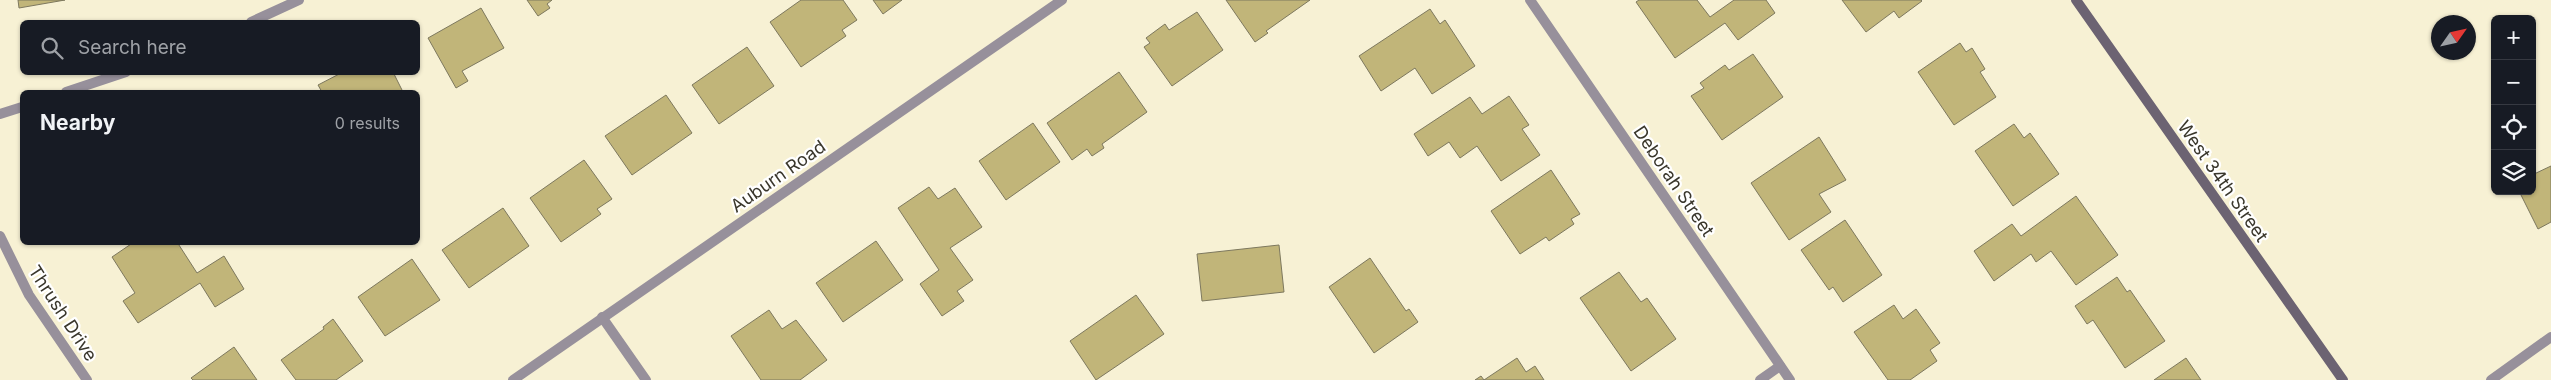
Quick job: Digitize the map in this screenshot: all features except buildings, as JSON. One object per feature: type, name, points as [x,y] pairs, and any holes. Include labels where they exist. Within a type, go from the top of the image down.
[{"type":"street","points":[[255,20],[299,0]]},
{"type":"street","name":"Auburn Road","points":[[513,380],[1062,0]]},
{"type":"street","name":"Deborah Street","points":[[1530,0],[1790,380]]},
{"type":"street","name":"West 34th Street","points":[[2076,0],[2343,380]]},
{"type":"street","points":[[72,90],[117,75]]},
{"type":"street","points":[[0,114],[20,107]]},
{"type":"street","name":"Thrush Drive","points":[[0,236],[30,295],[87,380]]},
{"type":"street","points":[[602,317],[646,380]]},
{"type":"street","points":[[2491,380],[2551,337]]},
{"type":"street","points":[[1760,380],[1780,366]]}]
